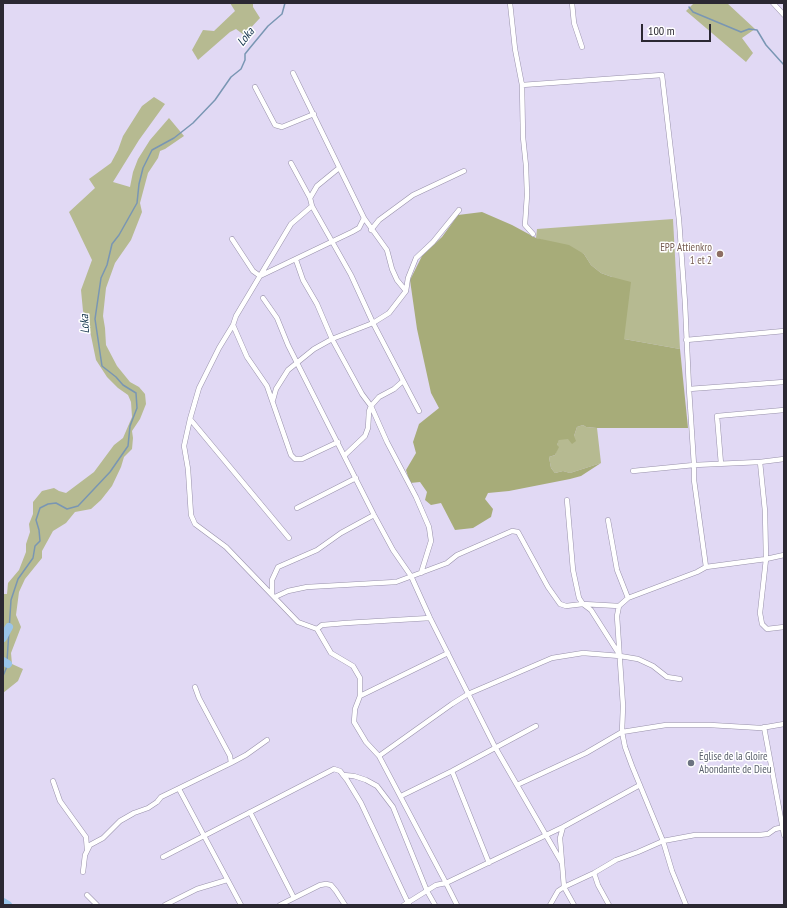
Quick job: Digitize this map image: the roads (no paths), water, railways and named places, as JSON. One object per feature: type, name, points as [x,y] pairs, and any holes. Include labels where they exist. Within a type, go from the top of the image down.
[{"type":"street","points":[[510,3],[515,49],[522,85],[523,136],[527,195],[524,225],[533,234]]},
{"type":"street","points":[[572,3],[574,23],[582,47]]},
{"type":"street","points":[[773,3],[784,16]]},
{"type":"street","points":[[293,73],[364,218],[371,230],[387,250],[394,275],[406,291]]},
{"type":"street","points":[[522,85],[662,75],[677,194],[694,480],[706,567]]},
{"type":"street","points":[[255,87],[275,126],[282,127],[314,114]]},
{"type":"street","points":[[291,163],[310,198],[312,206],[351,275],[373,323],[419,411]]},
{"type":"street","points":[[310,198],[317,186],[339,168]]},
{"type":"street","points":[[371,230],[379,220],[413,195],[464,171]]},
{"type":"street","points":[[312,206],[292,224],[236,316],[233,325],[219,348],[199,388],[184,446],[188,469],[191,516],[195,524],[226,547],[298,622],[317,628],[331,653],[353,666],[360,678],[360,696],[355,709],[354,722],[366,742],[380,756],[457,905]]},
{"type":"street","points":[[273,400],[276,388],[288,370],[314,349],[332,339],[373,323],[389,313],[406,291],[408,278],[416,258],[433,242],[459,210]]},
{"type":"street","points":[[260,276],[296,260],[359,228],[364,218]]},
{"type":"street","points":[[232,239],[253,271],[260,276]]},
{"type":"street","points":[[296,260],[306,286],[317,304],[332,339],[362,394],[371,406],[387,442],[416,497],[429,527],[431,540],[421,573]]},
{"type":"street","points":[[263,298],[277,318],[297,362],[374,515],[393,550],[411,576],[430,618],[495,747],[562,863]]},
{"type":"street","points":[[233,325],[247,358],[267,386],[291,455],[295,459],[302,459],[338,442]]},
{"type":"street","points":[[686,340],[784,331]]},
{"type":"street","points":[[345,455],[366,436],[371,406],[379,396],[394,389],[403,381]]},
{"type":"street","points":[[688,389],[784,382]]},
{"type":"street","points":[[721,464],[717,416],[784,410]]},
{"type":"street","points":[[190,419],[289,538]]},
{"type":"street","points":[[633,471],[784,459]]},
{"type":"street","points":[[760,462],[765,512],[766,559],[760,613],[762,624],[767,629],[784,627]]},
{"type":"street","points":[[297,508],[356,478]]},
{"type":"street","points":[[568,500],[573,570],[579,598],[583,604],[591,610],[620,656]]},
{"type":"street","points":[[273,595],[272,580],[278,567],[317,550],[341,532],[374,515]]},
{"type":"street","points":[[608,520],[617,570],[628,598]]},
{"type":"street","points":[[273,595],[307,587],[396,582],[447,563],[457,555],[512,531],[518,532],[548,587],[560,604],[566,606],[583,604],[620,606]]},
{"type":"street","points":[[686,905],[672,871],[663,841],[625,747],[622,732],[623,706],[617,616],[620,606],[628,598],[697,572],[706,567],[766,559],[784,555]]},
{"type":"street","points":[[317,628],[322,625],[430,618]]},
{"type":"street","points":[[360,696],[448,653]]},
{"type":"street","points":[[380,756],[468,694],[552,658],[583,653],[620,656],[638,659],[653,666],[668,677],[680,679]]},
{"type":"street","points":[[195,687],[199,698],[230,756],[231,763]]},
{"type":"street","points":[[517,785],[586,753],[622,732],[666,725],[764,727],[784,724]]},
{"type":"street","points":[[402,796],[536,726]]},
{"type":"street","points":[[764,727],[784,835]]},
{"type":"street","points":[[87,849],[90,845],[103,838],[120,820],[148,808],[157,802],[161,797],[246,755],[267,740]]},
{"type":"street","points":[[163,857],[332,769],[340,771],[361,803],[407,904],[436,885],[446,883],[563,827],[640,785]]},
{"type":"street","points":[[452,771],[489,863]]},
{"type":"street","points":[[343,775],[354,776],[377,786],[393,807],[435,905]]},
{"type":"street","points":[[53,781],[60,801],[86,837],[87,849],[83,872]]},
{"type":"street","points":[[178,789],[241,905]]},
{"type":"street","points":[[250,812],[294,898]]},
{"type":"street","points":[[563,827],[560,838],[564,887],[574,905]]},
{"type":"street","points":[[550,905],[558,891],[564,887],[594,873],[616,860],[663,841],[695,835],[768,834],[783,827]]},
{"type":"street","points":[[86,837],[96,841]]},
{"type":"street","points":[[594,873],[598,885],[609,905]]},
{"type":"street","points":[[165,905],[197,889],[227,880]]},
{"type":"street","points":[[280,905],[320,885],[326,884],[331,885],[344,905]]},
{"type":"street","points":[[87,895],[97,905]]},
{"type":"waterway","name":"Loka","points":[[3,676],[8,664],[11,600],[18,579],[33,558],[35,546],[40,541],[36,520],[40,508],[48,504],[56,503],[67,509],[78,506],[110,472],[128,446],[130,426],[137,408],[136,393],[123,385],[116,377],[102,366],[95,319],[101,278],[107,265],[112,244],[119,235],[137,203],[139,184],[143,168],[152,150],[174,138],[193,123],[215,100],[231,77],[241,69],[245,60],[245,54],[268,26],[282,14],[285,3]]},
{"type":"waterway","points":[[689,7],[693,12],[741,32],[749,29],[757,30],[766,45],[784,65]]},
{"type":"waterway","name":"Loka","points":[[3,638],[9,627]]},
{"type":"waterway","name":"Loka","points":[[3,661],[8,664]]},
{"type":"waterway","name":"Loka","points":[[3,902],[8,905]]},
{"type":"place","name":"EPP Attienkro 1 et 2","points":[[720,254]]},
{"type":"place","name":"Église de la Gloire Abondante de Dieu","points":[[691,763]]}]
